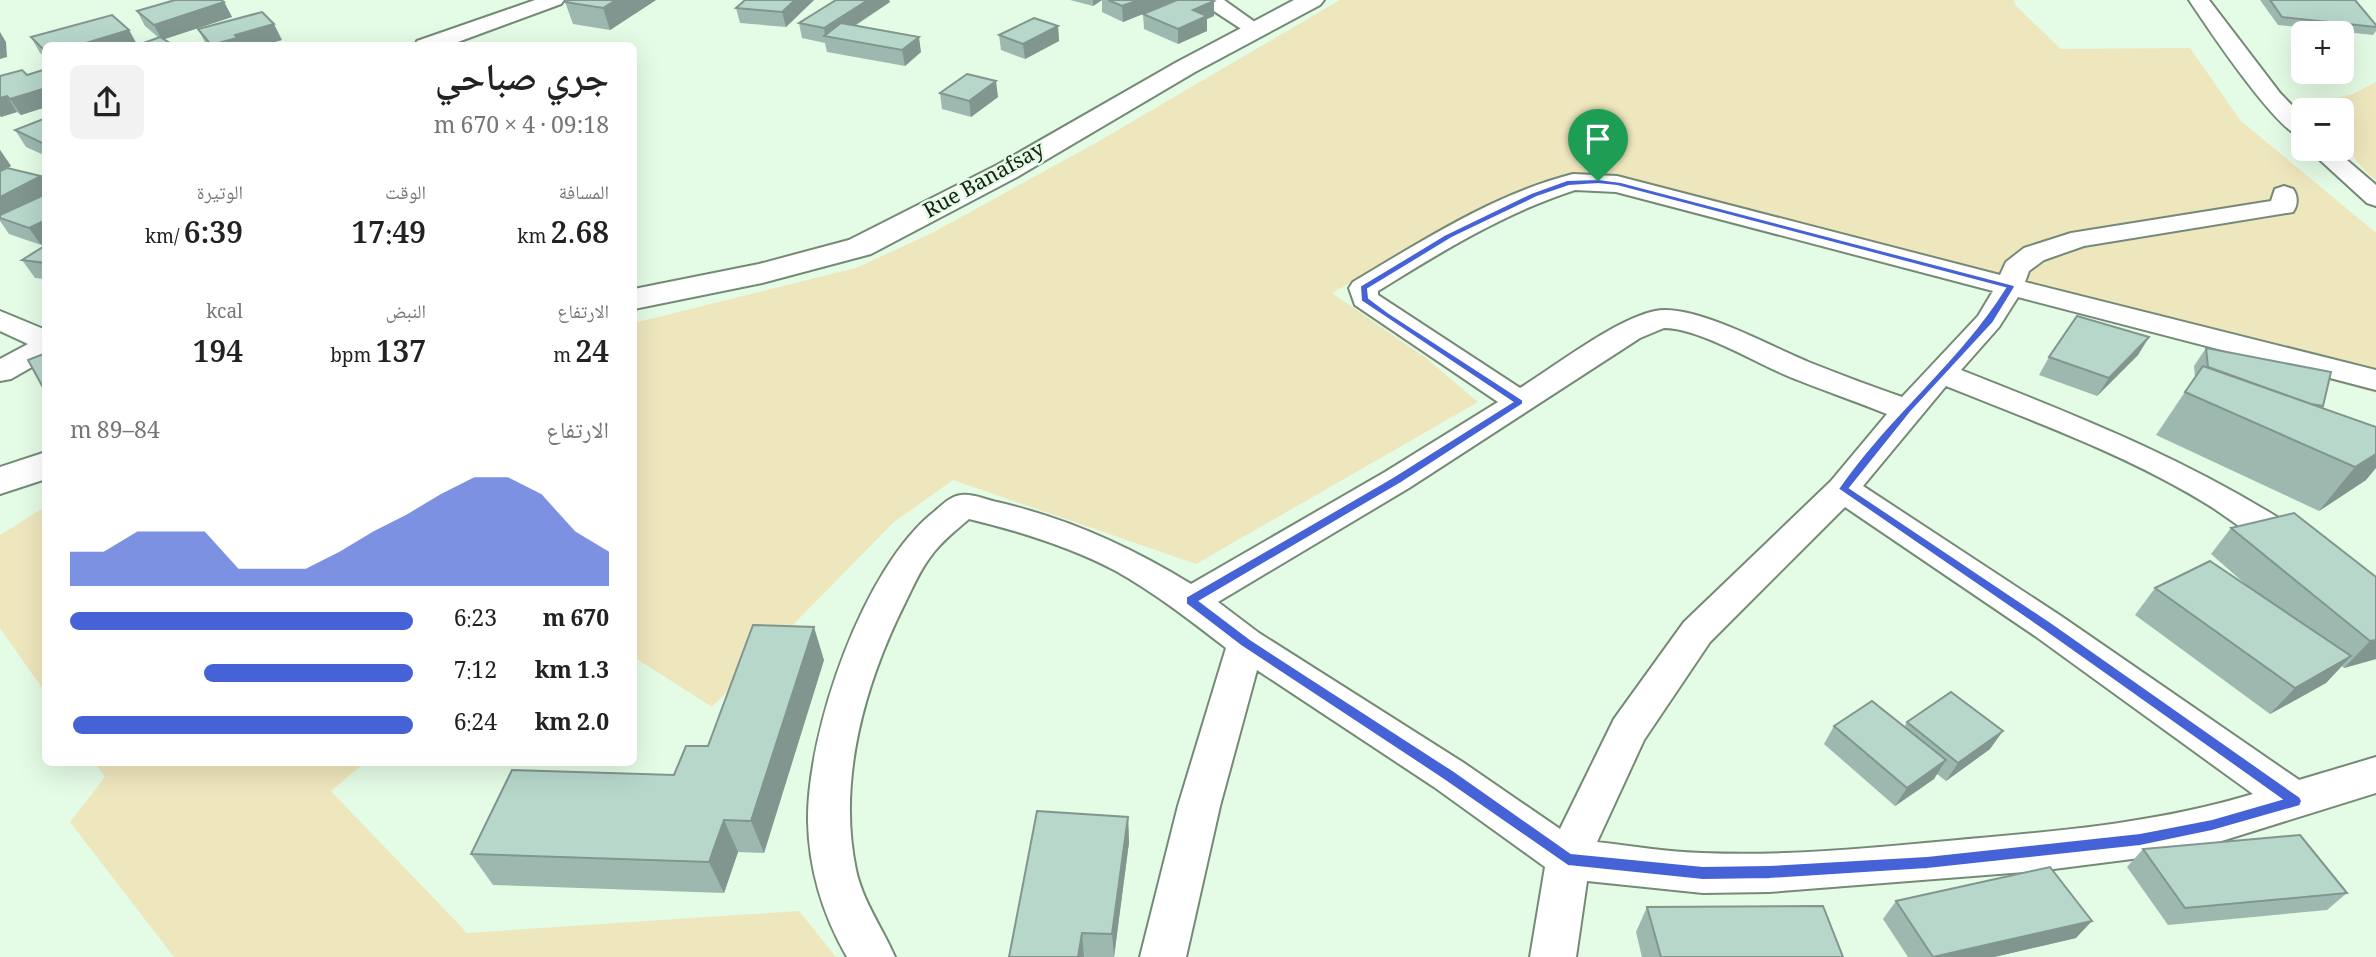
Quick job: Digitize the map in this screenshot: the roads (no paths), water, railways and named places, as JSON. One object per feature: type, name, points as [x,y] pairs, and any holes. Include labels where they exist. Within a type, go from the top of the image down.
[{"type":"main road","name":"Rue Banafsay","points":[[637,298],[762,273],[860,247],[985,183],[1312,0]]},
{"type":"main road","points":[[0,481],[42,466]]},
{"type":"street","points":[[436,42],[554,0]]},
{"type":"street","points":[[1207,0],[1225,8],[1256,30]]},
{"type":"street","points":[[2199,0],[2272,98],[2291,118]]},
{"type":"street","points":[[2334,161],[2376,198]]},
{"type":"street","points":[[1520,402],[1386,315],[1364,299],[1363,288],[1449,236],[1534,195],[1567,183],[1598,181],[2376,380]]},
{"type":"street","points":[[1553,957],[1568,859],[1628,731],[1697,632],[1843,489],[1907,410],[1989,321],[2010,287],[2016,268],[2034,254],[2080,239],[2284,207],[2284,194]]},
{"type":"street","points":[[1191,601],[1397,480],[1630,332],[1659,319],[1669,318],[1709,330],[1800,370],[1907,410]]},
{"type":"street","points":[[0,320],[42,341]]},
{"type":"street","points":[[0,372],[42,346]]},
{"type":"street","points":[[1941,373],[2144,455],[2186,476],[2268,524],[2325,567]]},
{"type":"street","points":[[1843,489],[2048,626],[2295,801]]},
{"type":"street","points":[[872,957],[856,936],[842,898],[829,832],[832,771],[840,722],[855,673],[882,609],[923,541],[963,506],[1018,519],[1093,546],[1128,562],[1191,601],[1246,643],[1449,775],[1568,859],[1703,873],[1769,872],[1927,862],[2140,839],[2212,825],[2376,775]]},
{"type":"street","points":[[1163,957],[1199,806],[1246,643]]}]
